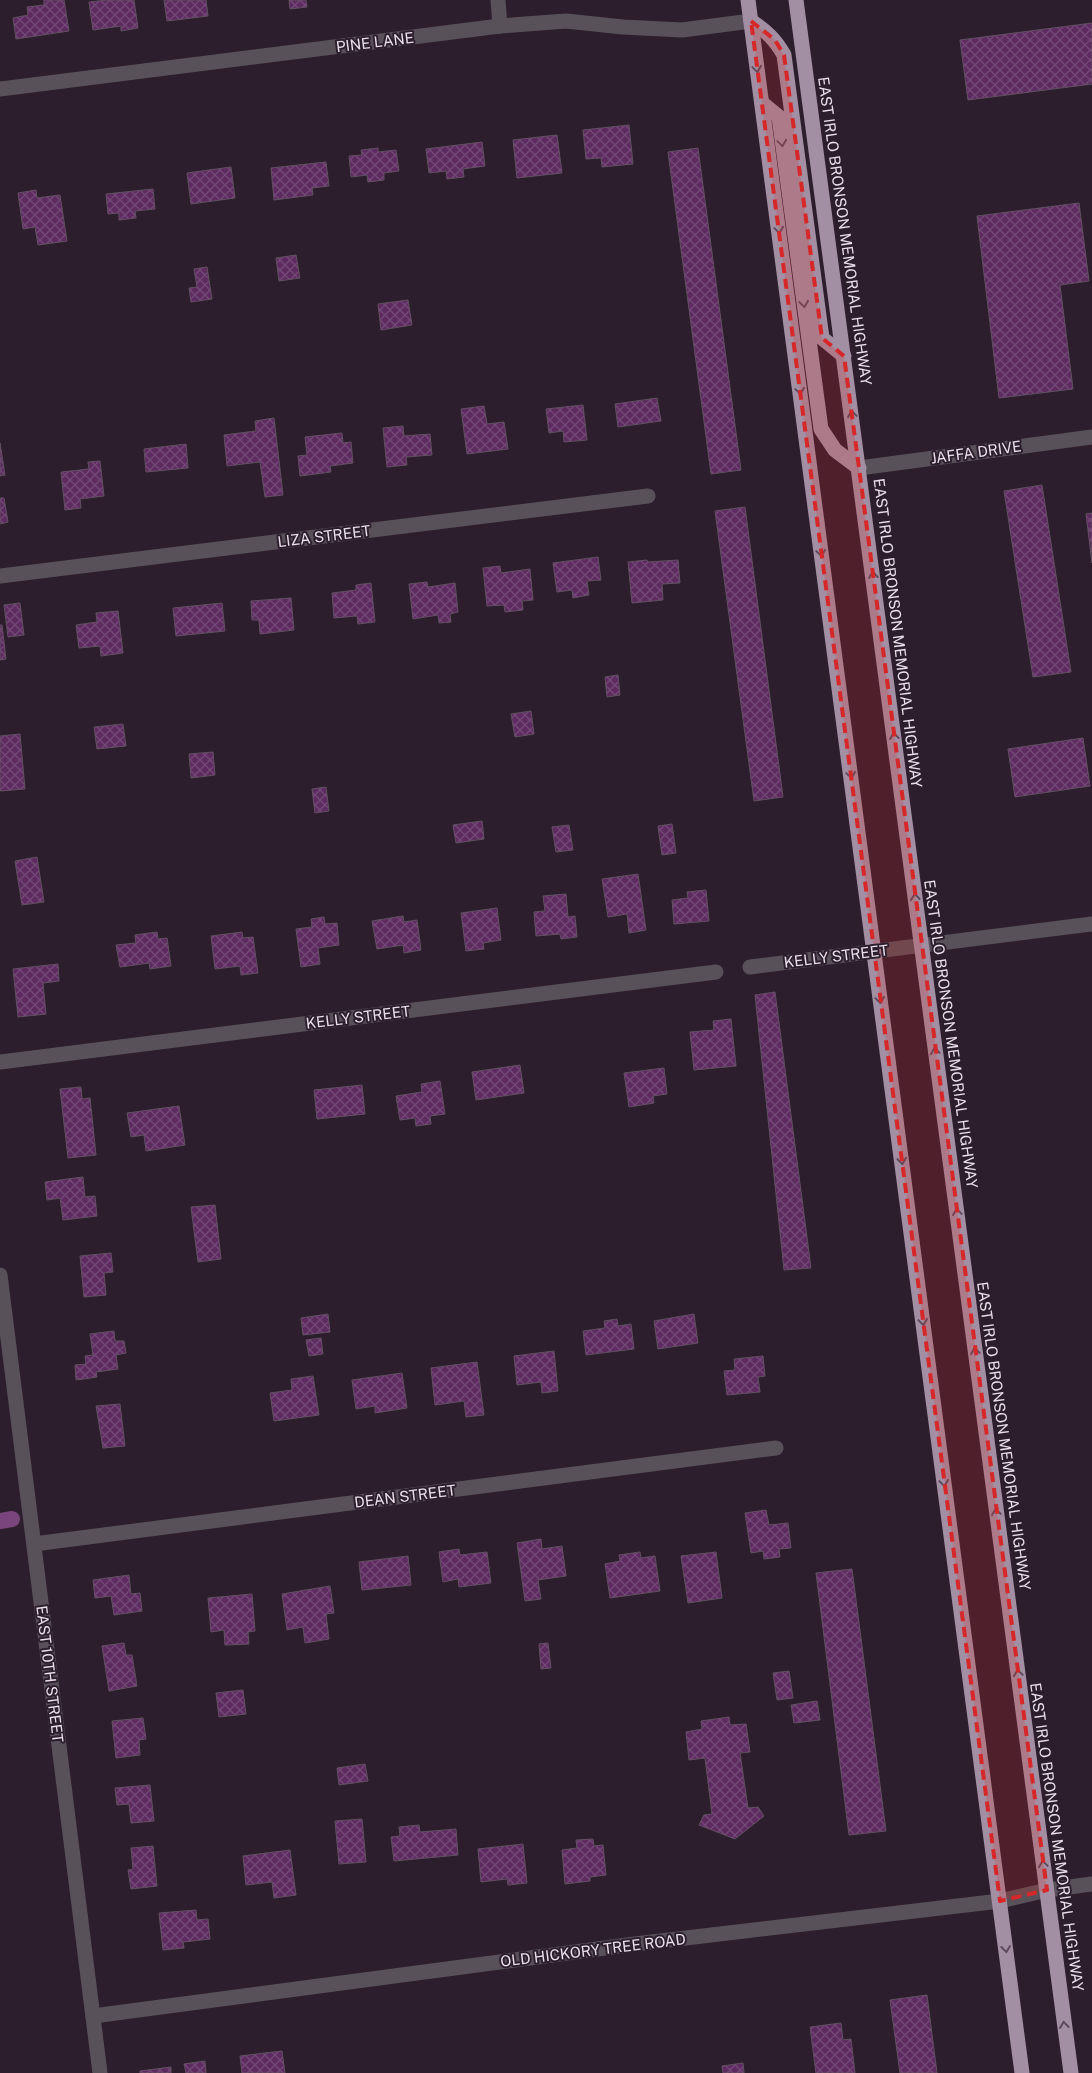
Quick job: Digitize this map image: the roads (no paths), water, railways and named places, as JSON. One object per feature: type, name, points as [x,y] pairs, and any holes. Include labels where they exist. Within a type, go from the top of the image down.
[{"type":"highway","points":[[748,0],[1022,2073]]},
{"type":"highway","name":"EAST IRLO BRONSON MEMORIAL HIGHWAY","points":[[796,0],[1071,2073]]},
{"type":"highway","points":[[751,21],[775,40],[784,56],[822,338],[844,356]]},
{"type":"highway","points":[[762,103],[779,117],[821,429],[834,450],[859,468]]},
{"type":"street","points":[[498,0],[500,26]]},
{"type":"street","name":"PINE LANE","points":[[0,89],[500,26],[566,21],[682,30],[751,21]]},
{"type":"street","name":"JAFFA DRIVE","points":[[859,468],[1092,437]]},
{"type":"street","name":"LIZA STREET","points":[[0,576],[648,496]]},
{"type":"street","name":"KELLY STREET","points":[[750,967],[1092,924]]},
{"type":"street","name":"KELLY STREET","points":[[0,1062],[716,972]]},
{"type":"street","name":"EAST 10TH STREET","points":[[0,1275],[7,1393],[34,1544],[100,2073]]},
{"type":"street","name":"DEAN STREET","points":[[34,1544],[776,1448]]},
{"type":"street","name":"OLD HICKORY TREE ROAD","points":[[93,2016],[635,1944],[1000,1901],[1047,1890],[1092,1884]]},
{"type":"waterway","points":[[0,1521],[12,1519]]}]
